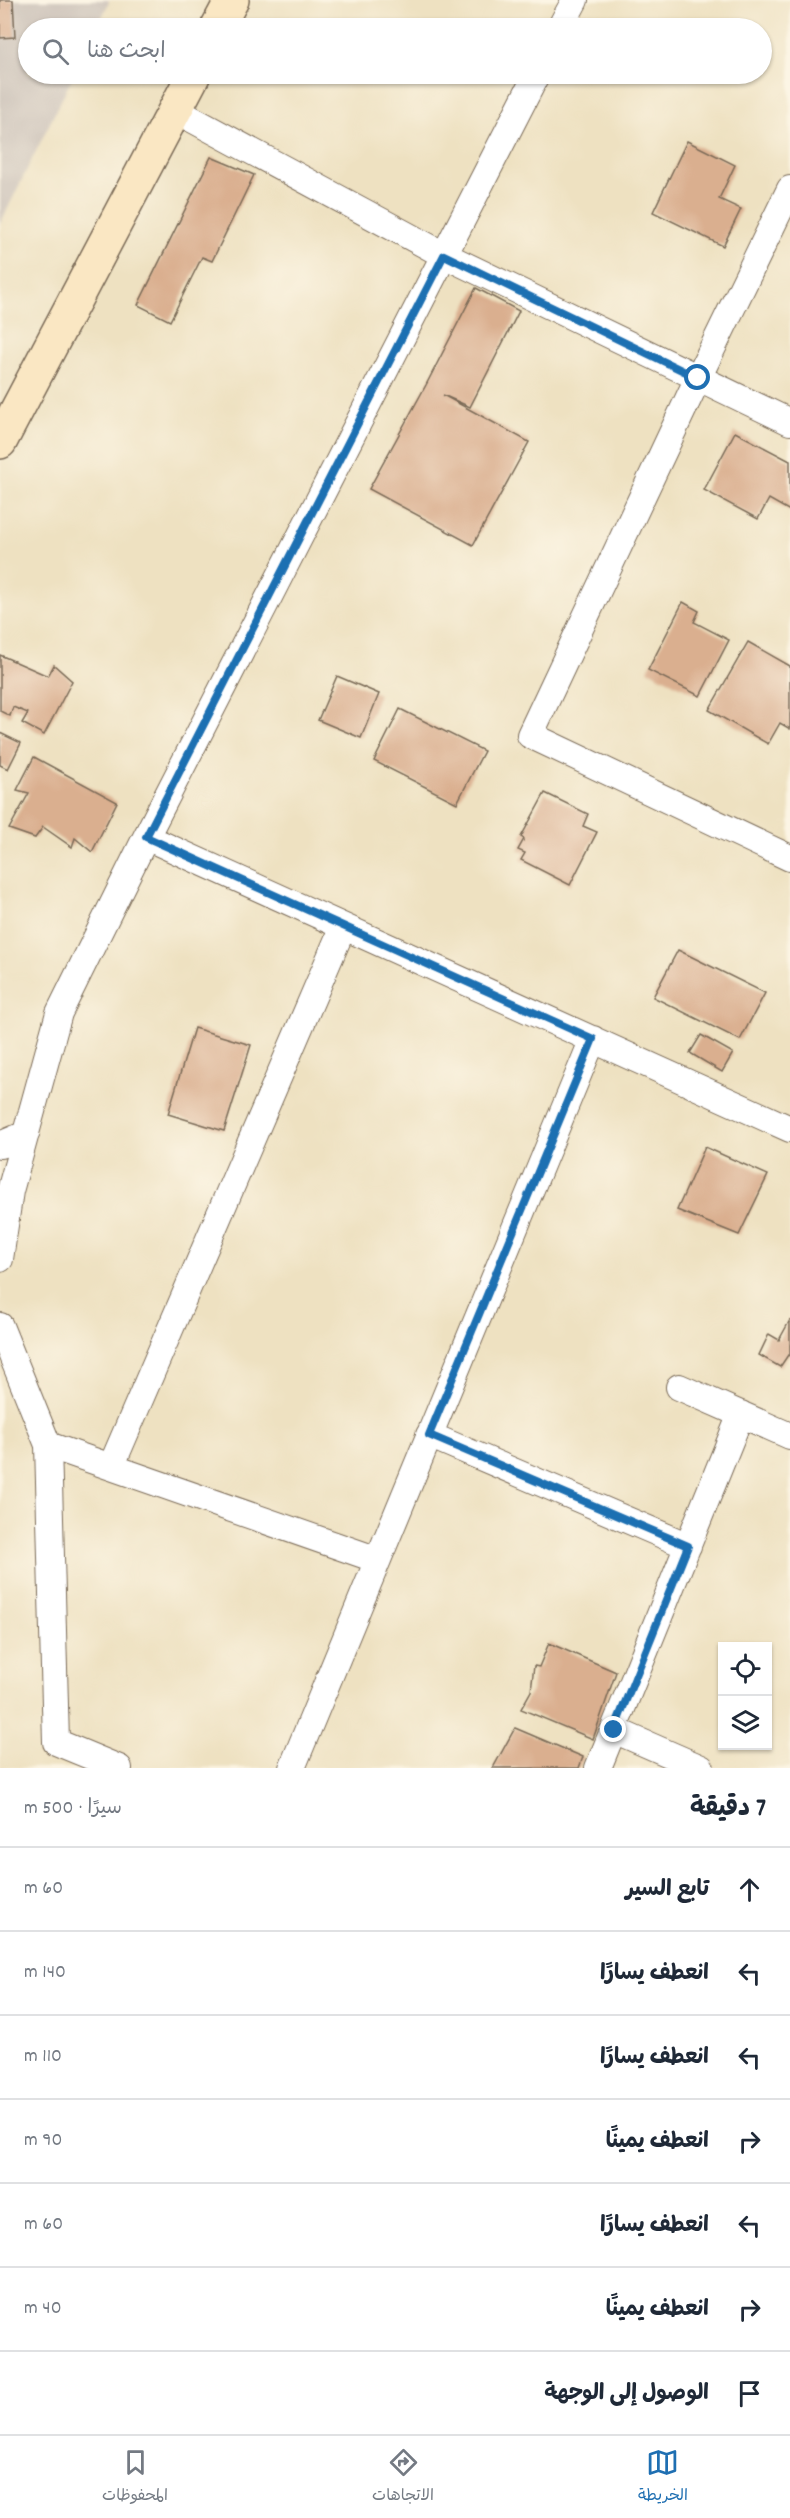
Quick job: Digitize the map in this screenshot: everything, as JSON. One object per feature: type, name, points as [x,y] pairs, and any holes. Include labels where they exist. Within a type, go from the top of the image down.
[{"type":"street","points":[[222,18],[232,0]]},
{"type":"street","points":[[565,18],[575,0]]},
{"type":"street","points":[[0,442],[189,84]]},
{"type":"street","points":[[0,1259],[10,1191],[59,1013],[146,837],[532,84]]},
{"type":"street","points":[[175,110],[444,255],[790,422]]},
{"type":"street","points":[[790,189],[698,378],[530,735],[790,858]]},
{"type":"street","points":[[146,837],[790,1128]]},
{"type":"street","points":[[111,1467],[343,927]]},
{"type":"street","points":[[292,1768],[593,1039]]},
{"type":"street","points":[[0,1145],[26,1134]]},
{"type":"street","points":[[0,1326],[48,1445],[56,1742],[119,1768]]},
{"type":"street","points":[[679,1387],[790,1436]]},
{"type":"street","points":[[598,1768],[741,1414]]},
{"type":"street","points":[[429,1435],[688,1546]]},
{"type":"street","points":[[48,1445],[378,1560]]},
{"type":"street","points":[[614,1730],[701,1768]]},
{"type":"shaded area","points":[[0,0],[109,0],[102,18],[18,18],[18,84],[69,84],[0,224]]},
{"type":"building","points":[[0,0],[13,0],[15,37],[0,38]]},
{"type":"building","points":[[687,141],[735,165],[719,199],[741,209],[723,246],[653,212]]},
{"type":"building","points":[[211,157],[254,175],[212,261],[202,257],[170,321],[138,305]]},
{"type":"building","points":[[476,288],[519,311],[470,407],[443,395],[529,442],[473,545],[369,489]]},
{"type":"building","points":[[735,432],[790,461],[790,511],[769,499],[758,519],[704,490]]},
{"type":"building","points":[[683,602],[699,611],[694,622],[729,640],[700,696],[648,670]]},
{"type":"building","points":[[748,642],[790,666],[790,729],[780,723],[768,744],[709,710]]},
{"type":"building","points":[[0,655],[48,676],[54,665],[72,681],[44,735],[22,723],[28,713],[13,707],[10,716],[0,711]]},
{"type":"building","points":[[337,676],[379,694],[361,738],[318,720]]},
{"type":"building","points":[[400,709],[484,751],[457,803],[374,761]]},
{"type":"building","points":[[0,733],[21,743],[8,769],[0,765]]},
{"type":"building","points":[[34,757],[117,802],[92,852],[75,838],[72,847],[43,827],[35,838],[9,829],[29,793],[17,790]]},
{"type":"building","points":[[545,793],[588,814],[583,826],[597,832],[570,885],[521,860],[525,853],[518,850],[524,839],[521,837]]},
{"type":"building","points":[[678,950],[765,993],[740,1040],[653,997]]},
{"type":"building","points":[[194,1028],[251,1045],[224,1131],[168,1114]]},
{"type":"building","points":[[701,1035],[733,1053],[722,1072],[690,1053]]},
{"type":"building","points":[[705,1147],[768,1175],[739,1235],[677,1210]]},
{"type":"building","points":[[790,1320],[790,1356],[788,1355],[780,1367],[759,1355],[769,1334],[779,1340]]},
{"type":"building","points":[[549,1643],[616,1672],[593,1739],[521,1709],[531,1691],[534,1666],[539,1667]]},
{"type":"building","points":[[515,1728],[583,1757],[579,1768],[493,1768]]},
{"type":"route","points":[[614,1730],[688,1546],[429,1435],[593,1039],[146,837],[444,255],[698,378]]}]
